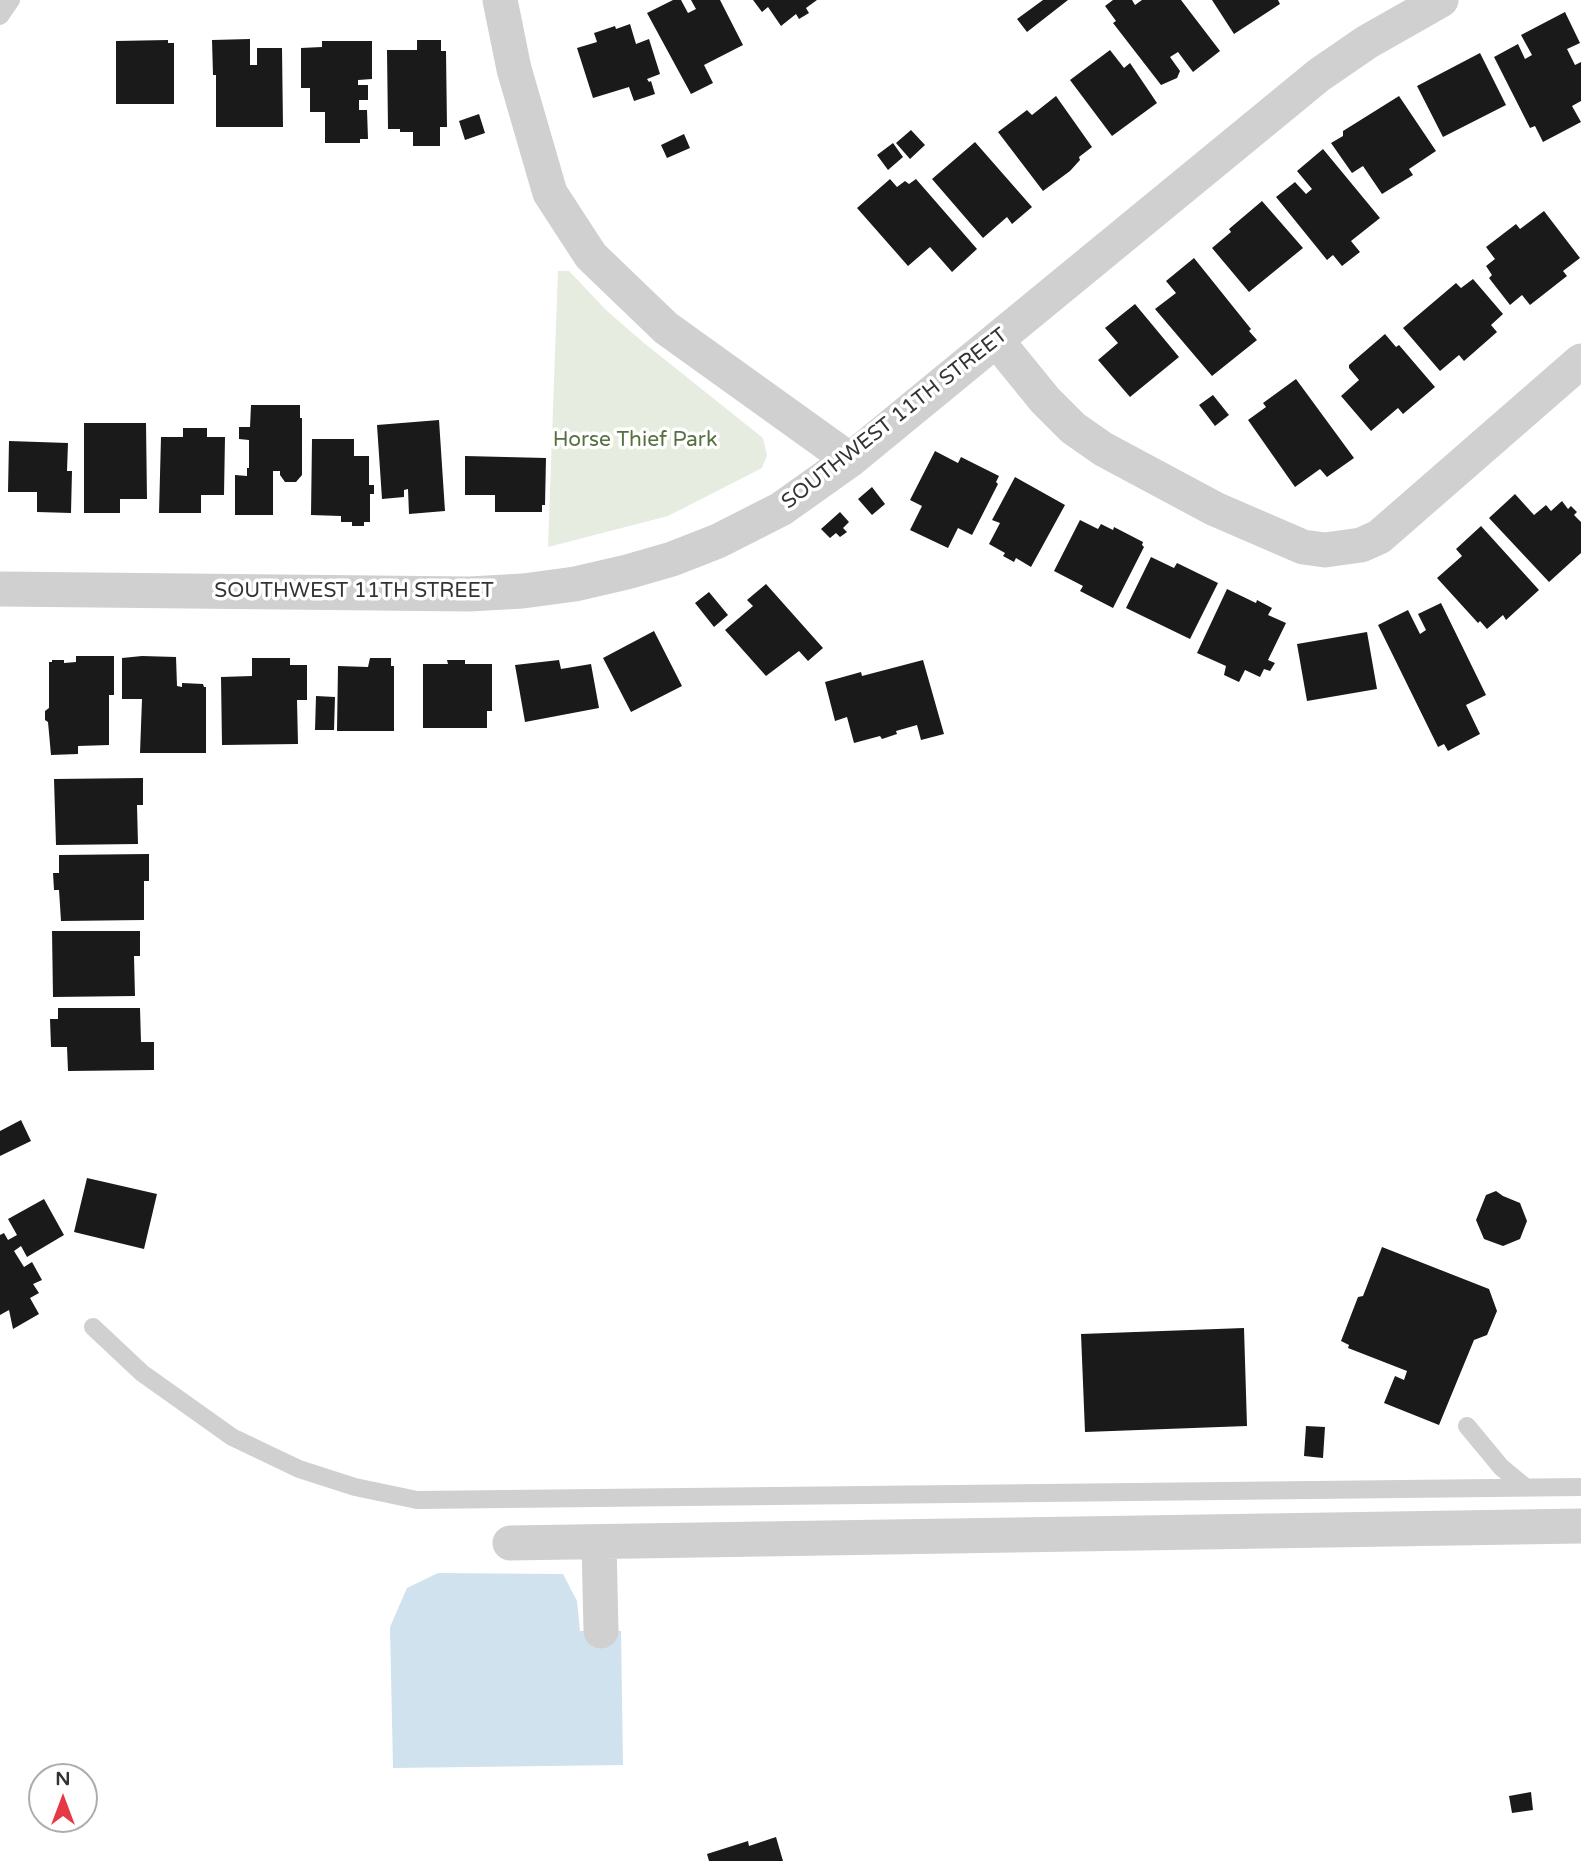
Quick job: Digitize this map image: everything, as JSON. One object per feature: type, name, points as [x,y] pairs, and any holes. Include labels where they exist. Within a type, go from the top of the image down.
[{"type":"street","points":[[500,0],[514,69],[550,193],[591,257],[666,328],[850,460]]},
{"type":"street","name":"SOUTHWEST 11TH STREET","points":[[0,589],[469,594],[523,591],[575,584],[672,559],[718,541],[781,509],[850,460],[1319,75],[1367,42],[1441,0]]},
{"type":"street","points":[[997,341],[1045,400],[1073,428],[1103,449],[1215,509],[1303,547],[1325,550],[1361,545],[1378,537],[1581,361]]},
{"type":"street","points":[[510,1543],[1581,1526]]},
{"type":"street","points":[[599,1542],[601,1631]]},
{"type":"lane","points":[[0,16],[11,0]]},
{"type":"lane","points":[[93,1327],[142,1373],[232,1437],[299,1469],[355,1487],[417,1500],[1581,1487]]},
{"type":"lane","points":[[1467,1426],[1502,1467],[1525,1487]]},
{"type":"green space","name":"Horse Thief Park","points":[[558,271],[569,271],[607,311],[644,343],[763,438],[767,455],[762,468],[668,516],[548,547]]},
{"type":"water","points":[[438,1573],[563,1574],[577,1601],[580,1631],[621,1631],[623,1765],[393,1768],[390,1627],[407,1588]]},
{"type":"building","points":[[673,0],[681,0],[688,13],[696,9],[691,0],[720,0],[743,45],[704,65],[713,83],[691,94],[647,13]]},
{"type":"building","points":[[753,0],[817,0],[806,8],[809,13],[799,19],[796,14],[781,26],[768,7],[762,12]]},
{"type":"building","points":[[1043,0],[1068,0],[1027,32],[1017,19]]},
{"type":"building","points":[[1113,0],[1132,0],[1135,5],[1142,0],[1181,0],[1220,51],[1193,72],[1178,52],[1170,57],[1180,71],[1177,78],[1161,85],[1113,23],[1116,21],[1105,6]]},
{"type":"building","points":[[1212,0],[1278,0],[1280,4],[1234,34]]},
{"type":"building","points":[[1565,12],[1580,43],[1567,49],[1575,65],[1581,62],[1581,101],[1572,106],[1581,122],[1543,142],[1535,126],[1530,128],[1494,57],[1518,44],[1525,59],[1532,55],[1521,35]]},
{"type":"building","points":[[630,24],[636,44],[649,39],[660,74],[647,79],[651,81],[655,94],[634,101],[629,87],[593,98],[577,48],[597,42],[594,33]]},
{"type":"building","points":[[250,39],[250,65],[257,65],[257,48],[282,48],[283,127],[216,127],[216,75],[213,75],[212,40]]},
{"type":"building","points":[[168,40],[168,43],[174,43],[174,104],[116,104],[116,41]]},
{"type":"building","points":[[417,40],[441,40],[441,51],[446,51],[447,127],[440,127],[440,146],[413,146],[413,132],[388,129],[387,50],[417,50]]},
{"type":"building","points":[[322,41],[372,41],[372,79],[358,80],[358,85],[368,85],[368,100],[359,100],[359,110],[367,110],[368,139],[360,139],[360,143],[325,143],[325,112],[310,112],[310,88],[301,88],[301,48],[322,47]]},
{"type":"building","points":[[1110,50],[1124,68],[1130,63],[1157,103],[1112,136],[1070,80]]},
{"type":"building","points":[[1480,53],[1506,105],[1443,137],[1417,86]]},
{"type":"building","points":[[1056,96],[1092,147],[1079,157],[1080,160],[1070,171],[1043,191],[998,132],[1027,110],[1032,115]]},
{"type":"building","points":[[1399,96],[1436,151],[1409,169],[1413,175],[1382,194],[1363,166],[1352,173],[1331,143],[1343,136],[1343,131]]},
{"type":"building","points":[[479,114],[485,133],[465,140],[459,121]]},
{"type":"building","points":[[911,130],[925,145],[910,159],[896,143]]},
{"type":"building","points":[[684,134],[690,148],[667,158],[661,145]]},
{"type":"building","points":[[975,142],[1032,207],[1012,224],[1007,217],[983,238],[932,179]]},
{"type":"building","points":[[893,143],[903,157],[888,170],[877,155]]},
{"type":"building","points":[[1323,149],[1380,218],[1351,241],[1360,252],[1342,266],[1333,255],[1327,260],[1276,197],[1295,182],[1306,194],[1312,189],[1297,171]]},
{"type":"building","points":[[890,179],[897,187],[905,181],[909,184],[916,179],[977,249],[952,272],[930,247],[908,266],[857,208]]},
{"type":"building","points":[[1262,201],[1303,248],[1249,292],[1212,248],[1231,232],[1229,229]]},
{"type":"building","points":[[1544,211],[1580,258],[1563,271],[1567,276],[1530,305],[1522,295],[1510,305],[1489,278],[1492,275],[1486,266],[1495,259],[1486,247],[1516,224],[1520,229]]},
{"type":"building","points":[[1194,258],[1257,340],[1212,376],[1155,309],[1176,293],[1166,281]]},
{"type":"building","points":[[1473,279],[1503,314],[1491,325],[1497,332],[1464,361],[1459,355],[1440,371],[1403,328],[1456,283],[1461,288]]},
{"type":"building","points":[[1135,304],[1179,357],[1130,397],[1098,360],[1118,343],[1105,328]]},
{"type":"building","points":[[1385,334],[1396,347],[1399,345],[1435,387],[1403,414],[1398,408],[1371,431],[1341,396],[1359,380],[1349,365]]},
{"type":"building","points":[[1296,379],[1354,458],[1327,477],[1320,469],[1295,487],[1248,420],[1266,407],[1263,403]]},
{"type":"building","points":[[1213,395],[1229,415],[1215,426],[1199,405]]},
{"type":"building","points":[[251,405],[300,405],[302,475],[296,482],[285,482],[280,471],[273,471],[273,515],[235,515],[235,475],[247,476],[249,468],[249,440],[239,439],[239,427],[250,427]]},
{"type":"building","points":[[439,420],[445,511],[409,514],[408,489],[404,490],[404,497],[382,499],[377,425]]},
{"type":"building","points":[[84,423],[146,423],[147,499],[120,499],[120,513],[84,513]]},
{"type":"building","points":[[183,428],[207,428],[207,437],[225,437],[224,495],[201,495],[201,513],[159,513],[161,437],[183,437]]},
{"type":"building","points":[[312,439],[354,439],[354,456],[369,456],[369,485],[374,485],[374,494],[370,494],[370,522],[364,522],[364,526],[341,522],[341,516],[311,515]]},
{"type":"building","points":[[9,441],[68,443],[67,471],[72,471],[71,513],[37,512],[37,492],[8,492]]},
{"type":"building","points":[[935,451],[958,463],[961,457],[999,476],[996,482],[998,484],[972,535],[958,528],[948,548],[910,530],[922,506],[910,500]]},
{"type":"building","points":[[465,456],[546,458],[545,505],[542,505],[542,512],[495,512],[495,495],[465,495]]},
{"type":"building","points":[[1015,477],[1065,505],[1031,567],[1016,558],[1014,562],[1003,556],[1005,553],[989,544],[1000,523],[992,520]]},
{"type":"building","points":[[872,487],[885,504],[872,515],[858,499]]},
{"type":"building","points":[[1515,494],[1534,515],[1546,505],[1551,511],[1562,501],[1568,509],[1571,506],[1577,512],[1574,515],[1581,522],[1581,553],[1549,582],[1489,518]]},
{"type":"building","points":[[840,512],[849,522],[843,528],[847,532],[840,537],[836,533],[830,538],[821,529]]},
{"type":"building","points":[[1080,520],[1098,529],[1101,524],[1113,530],[1114,527],[1143,542],[1144,547],[1113,608],[1080,591],[1083,586],[1054,571]]},
{"type":"building","points":[[1481,526],[1539,590],[1506,620],[1503,615],[1487,629],[1480,621],[1478,623],[1437,578],[1462,556],[1456,549]]},
{"type":"building","points":[[1151,557],[1174,568],[1177,563],[1218,583],[1190,639],[1126,608]]},
{"type":"building","points":[[766,584],[823,648],[808,661],[799,651],[766,676],[725,630],[753,606],[747,600]]},
{"type":"building","points":[[1227,589],[1272,608],[1268,615],[1286,623],[1268,660],[1275,663],[1270,671],[1264,669],[1260,677],[1245,670],[1239,682],[1224,675],[1226,666],[1197,653]]},
{"type":"building","points":[[709,592],[728,615],[714,627],[695,603]]},
{"type":"building","points":[[1441,603],[1486,695],[1466,705],[1480,734],[1448,751],[1444,744],[1438,747],[1378,625],[1408,610],[1420,634],[1426,630],[1418,614]]},
{"type":"building","points":[[654,631],[682,686],[631,712],[603,658]]},
{"type":"building","points":[[1367,632],[1377,689],[1307,701],[1297,644]]},
{"type":"building","points":[[76,656],[114,656],[114,695],[109,695],[109,745],[78,746],[78,754],[51,755],[48,722],[45,720],[45,711],[49,708],[49,662],[76,662]]},
{"type":"building","points":[[176,657],[177,686],[182,687],[182,683],[203,684],[206,687],[206,753],[140,753],[142,699],[122,699],[122,658]]},
{"type":"building","points":[[252,658],[290,658],[290,665],[307,665],[307,700],[297,700],[298,744],[222,745],[221,677],[252,676]]},
{"type":"building","points":[[370,658],[391,658],[391,666],[394,666],[394,731],[337,731],[338,666],[368,667]]},
{"type":"building","points":[[447,660],[465,660],[465,664],[492,664],[492,711],[487,711],[487,728],[423,728],[423,664],[448,664]]},
{"type":"building","points":[[559,660],[561,669],[591,664],[599,708],[525,722],[515,665]]},
{"type":"building","points":[[923,660],[944,734],[921,740],[917,725],[896,731],[897,734],[882,739],[880,736],[854,743],[847,717],[835,721],[825,682],[861,672],[862,676]]},
{"type":"building","points":[[316,696],[335,697],[334,730],[315,730]]},
{"type":"building","points":[[143,778],[143,805],[137,805],[138,844],[56,845],[54,779]]},
{"type":"building","points":[[149,854],[149,881],[144,881],[144,920],[61,921],[59,890],[54,890],[53,873],[59,873],[59,855]]},
{"type":"building","points":[[52,931],[140,931],[140,956],[134,956],[135,996],[53,997]]},
{"type":"building","points":[[58,1008],[140,1008],[141,1042],[154,1042],[154,1070],[68,1071],[67,1047],[51,1047],[50,1019],[58,1019]]},
{"type":"building","points":[[21,1120],[31,1141],[0,1156],[0,1131]]},
{"type":"building","points":[[87,1178],[157,1194],[144,1249],[74,1232]]},
{"type":"building","points":[[1496,1191],[1520,1203],[1527,1221],[1520,1239],[1503,1246],[1484,1239],[1476,1220],[1486,1195]]},
{"type":"building","points":[[44,1199],[64,1235],[27,1257],[21,1246],[14,1251],[24,1267],[32,1262],[42,1280],[33,1284],[39,1293],[30,1298],[39,1314],[13,1329],[9,1310],[0,1315],[0,1235],[4,1233],[8,1240],[17,1235],[8,1219]]},
{"type":"building","points":[[1382,1247],[1489,1289],[1497,1311],[1487,1335],[1474,1340],[1439,1425],[1384,1403],[1395,1376],[1404,1380],[1407,1371],[1348,1348],[1349,1345],[1341,1341],[1358,1297],[1363,1296]]},
{"type":"building","points":[[1244,1328],[1247,1426],[1085,1432],[1081,1334]]},
{"type":"building","points":[[1306,1426],[1325,1427],[1323,1458],[1304,1456]]},
{"type":"building","points":[[1531,1792],[1533,1810],[1512,1813],[1509,1796]]},
{"type":"building","points":[[776,1837],[783,1861],[709,1861],[707,1854],[748,1841],[749,1846]]}]
